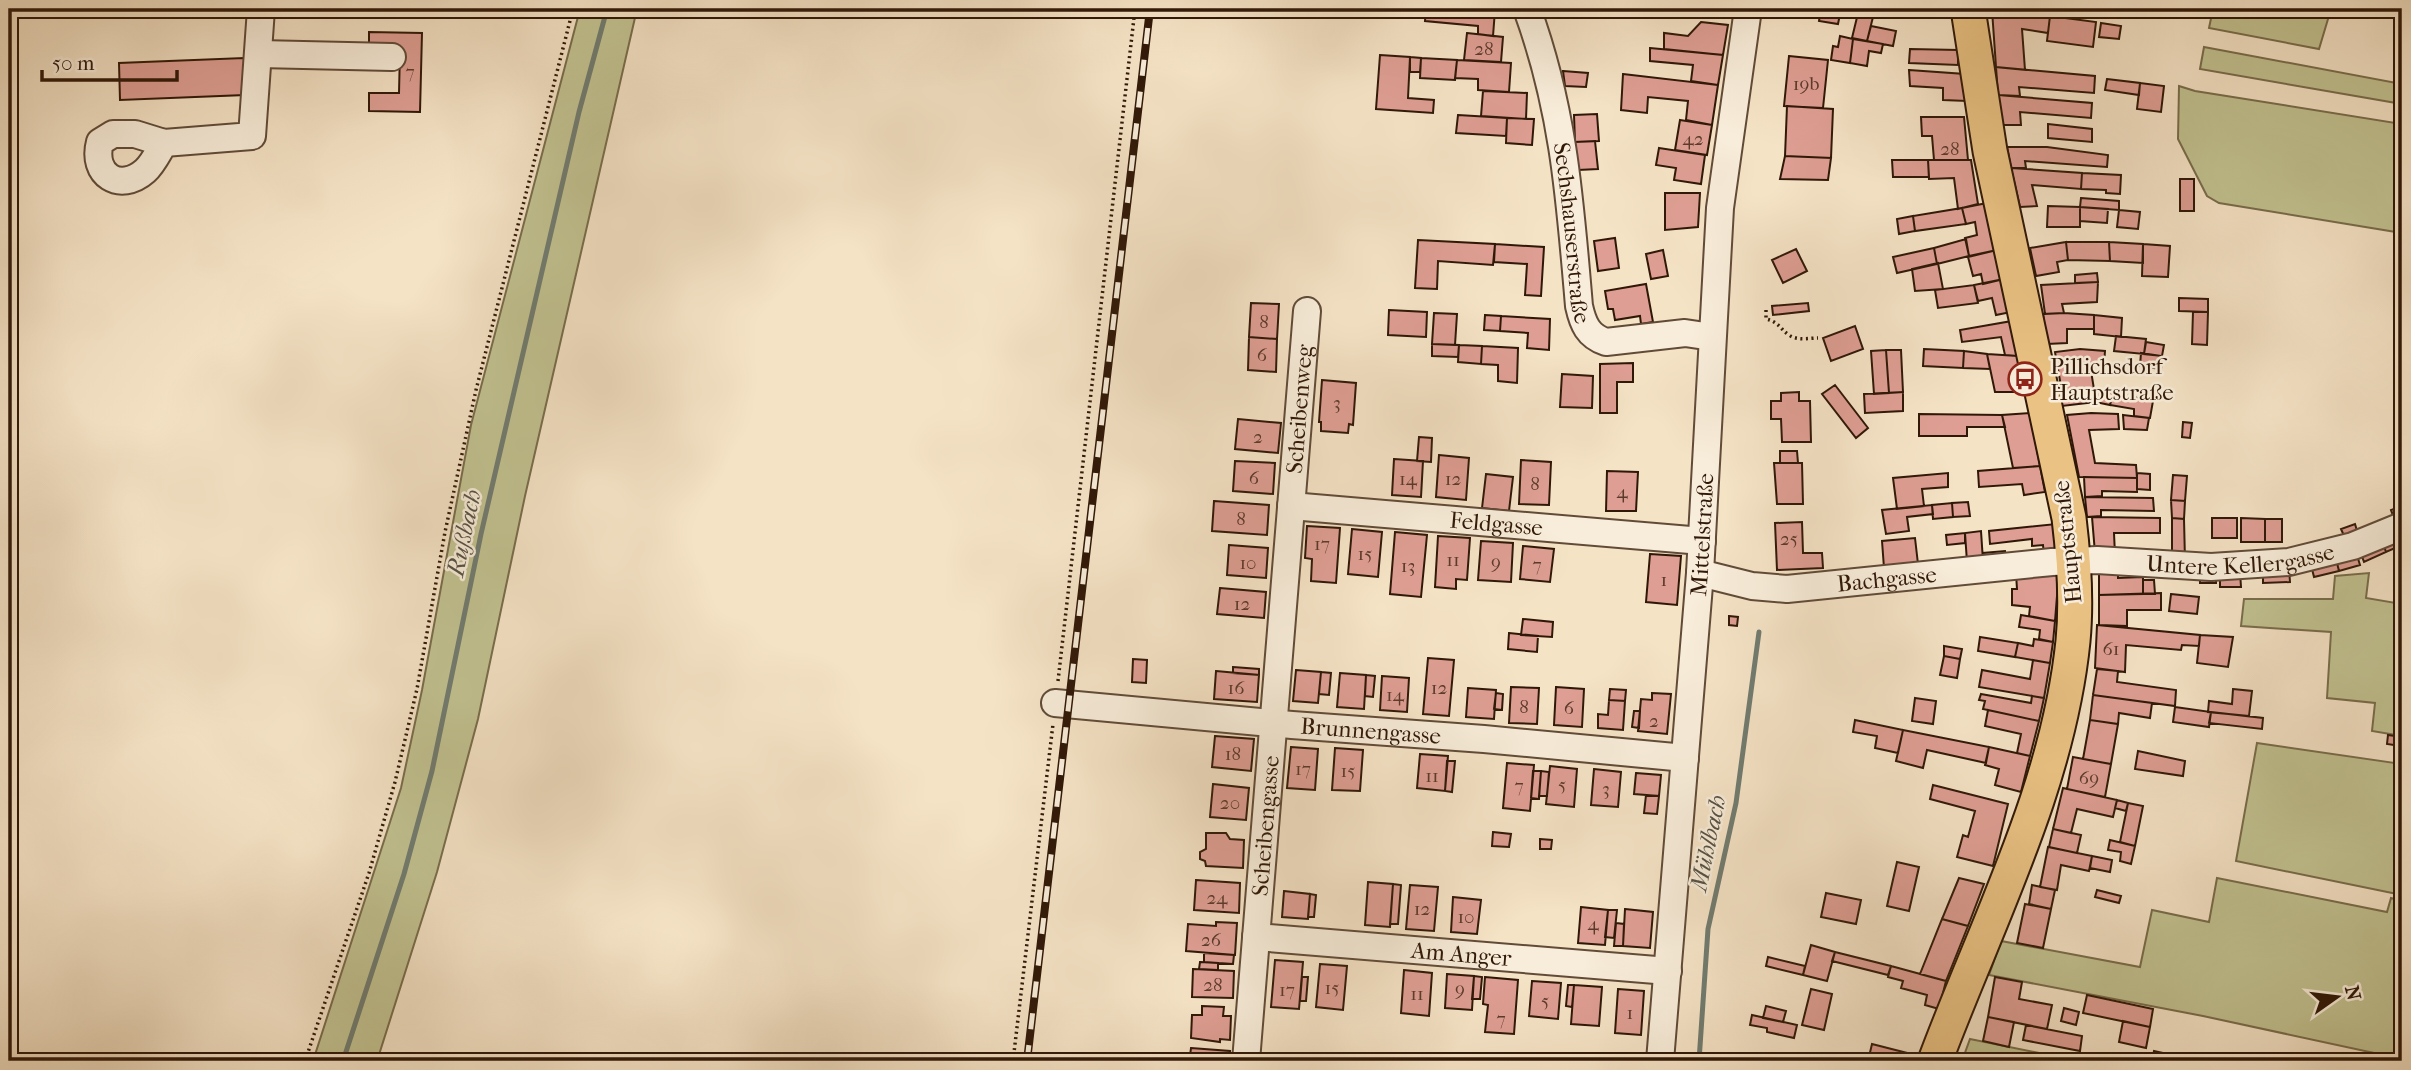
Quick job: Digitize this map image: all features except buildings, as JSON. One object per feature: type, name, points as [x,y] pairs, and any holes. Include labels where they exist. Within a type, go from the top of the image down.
[{"type":"main road","name":"Hauptstraße","points":[[1935,1061],[2017,859],[2043,778],[2068,676],[2075,606],[2074,561],[2060,468],[1990,151],[1968,9]]},
{"type":"street","name":"Sechshauserstraße","points":[[1527,9],[1549,75],[1563,144],[1579,306],[1587,329],[1595,338],[1606,342],[1685,332],[1712,337]]},
{"type":"street","name":"Mittelstraße","points":[[1660,1061],[1700,573],[1720,208],[1748,9]]},
{"type":"street","points":[[164,142],[252,136],[259,30],[392,57]]},
{"type":"street","name":"Scheibenweg","points":[[1291,506],[1307,311]]},
{"type":"street","name":"Feldgasse","points":[[1291,506],[1702,541]]},
{"type":"street","name":"Scheibengasse","points":[[1246,1061],[1291,506]]},
{"type":"street","name":"Untere Kellergasse","points":[[2074,561],[2211,566],[2289,562],[2353,546],[2402,526]]},
{"type":"street","name":"Bachgasse","points":[[1700,573],[1767,589],[1787,589],[2074,561]]},
{"type":"street","name":"Brunnengasse","points":[[1055,703],[1685,758]]},
{"type":"street","name":"Am Anger","points":[[1256,937],[1668,971]]},
{"type":"path","points":[[305,1061],[369,873],[396,782],[476,390],[573,9]]},
{"type":"path","points":[[1013,1061],[1135,9]]},
{"type":"path","points":[[1766,310],[1766,319],[1780,324],[1788,335],[1797,339],[1818,338]]},
{"type":"green space","points":[[580,9],[637,9],[525,496],[478,719],[437,872],[377,1061],[313,1061],[401,788],[471,425]]},
{"type":"green space","points":[[2213,9],[2331,9],[2319,49],[2209,28]]},
{"type":"green space","points":[[2204,47],[2402,84],[2402,104],[2200,69]]},
{"type":"green space","points":[[2179,86],[2195,91],[2402,124],[2402,233],[2219,203],[2207,196],[2178,139]]},
{"type":"green space","points":[[2369,573],[2366,598],[2402,604],[2402,736],[2372,731],[2375,703],[2327,698],[2331,632],[2241,626],[2244,599],[2333,599],[2335,576]]},
{"type":"green space","points":[[2257,743],[2402,764],[2402,895],[2236,861]]},
{"type":"green space","points":[[2217,878],[2387,912],[2391,898],[2402,901],[2402,1059],[2203,1016],[1989,975],[2001,941],[2140,967],[2152,910],[2209,922]]},
{"type":"green space","points":[[1970,1039],[2078,1061],[1962,1061]]},
{"type":"waterway","name":"Rußbach","points":[[343,1061],[404,874],[432,771],[481,534],[579,112],[607,9]]},
{"type":"waterway","name":"Mühlbach","points":[[1699,1061],[1708,929],[1736,803],[1759,632]]},
{"type":"railway","points":[[1027,1061],[1150,9]]},
{"type":"place","name":"Pillichsdorf Hauptstraße","points":[[2025,379]]}]
